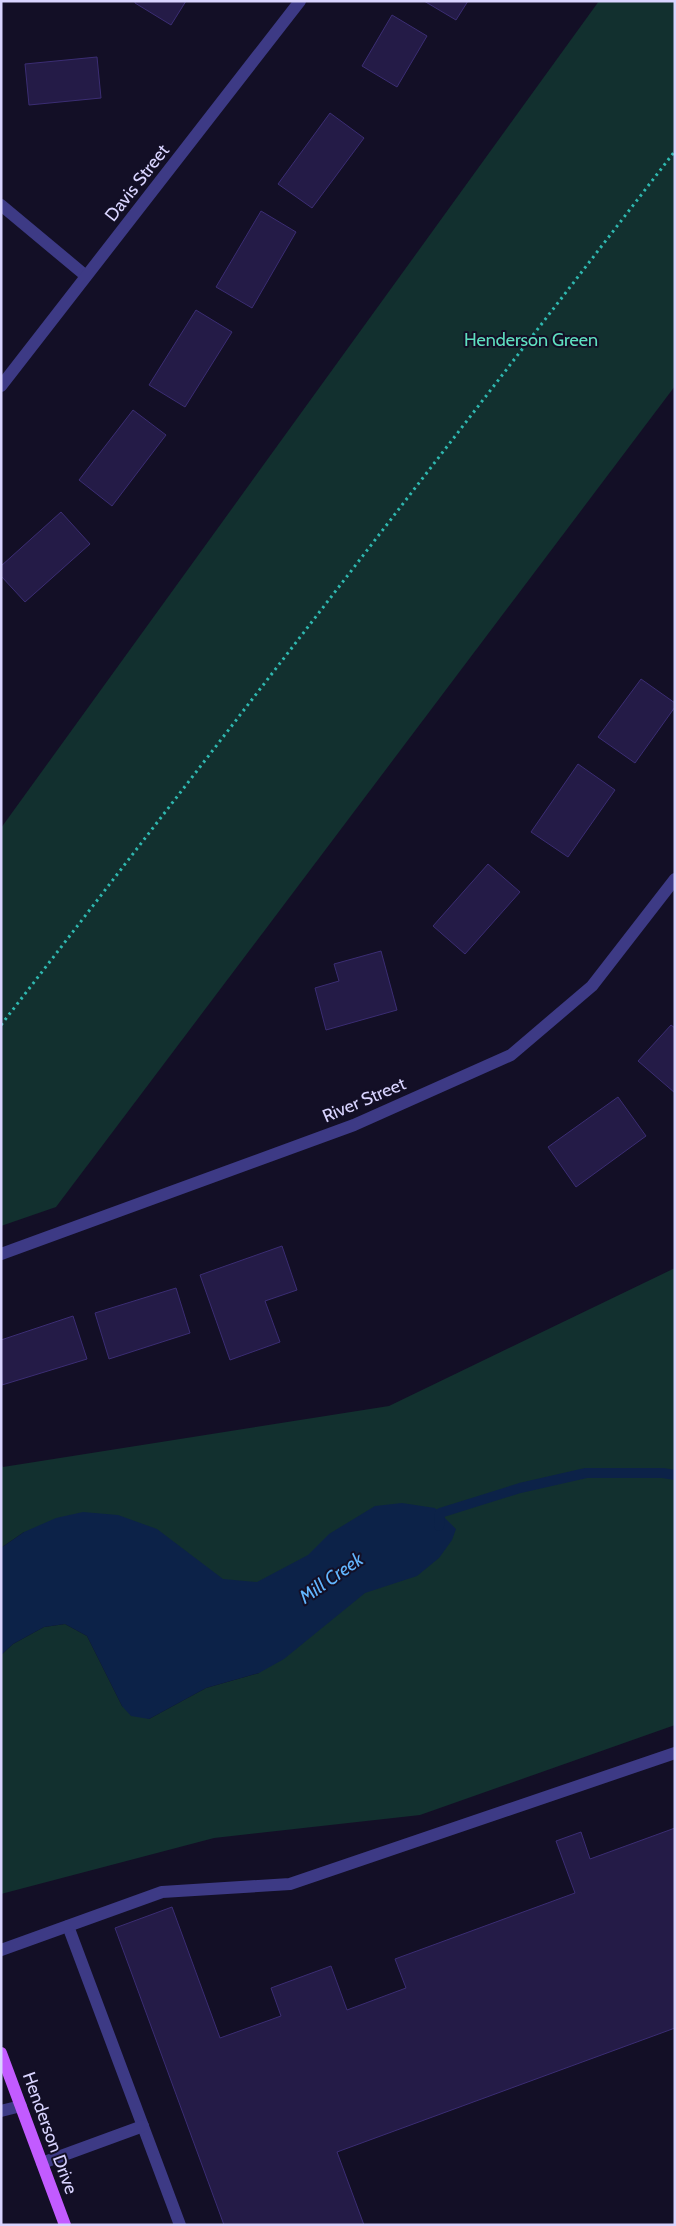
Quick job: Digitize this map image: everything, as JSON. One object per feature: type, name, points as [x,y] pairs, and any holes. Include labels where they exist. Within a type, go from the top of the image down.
[{"type":"main road","name":"Henderson Drive","points":[[1,2053],[65,2225]]},
{"type":"street","name":"Davis Street","points":[[1,386],[300,1]]},
{"type":"street","points":[[1,205],[86,276]]},
{"type":"street","name":"River Street","points":[[1,1254],[354,1125],[511,1055],[592,986],[675,879]]},
{"type":"street","points":[[1,1950],[162,1892],[290,1884],[675,1752]]},
{"type":"street","points":[[68,1926],[180,2225]]},
{"type":"street","points":[[1,2111],[21,2106]]},
{"type":"street","points":[[42,2163],[143,2126]]},
{"type":"path","points":[[1,1025],[675,151]]},
{"type":"green space","name":"Henderson Green","points":[[599,1],[675,1],[675,386],[56,1207],[1,1226],[1,828]]},
{"type":"green space","points":[[675,1268],[675,1725],[420,1815],[214,1838],[1,1894],[1,1655],[13,1644],[44,1627],[65,1624],[87,1636],[122,1706],[149,1719],[206,1688],[259,1673],[24,1532],[1,1548],[1,1463],[3,1467],[389,1406]]},
{"type":"water","points":[[402,1503],[435,1508],[456,1529],[452,1540],[439,1558],[417,1576],[365,1593],[284,1659],[259,1673],[206,1688],[149,1719],[131,1716],[122,1706],[87,1636],[65,1624],[44,1627],[13,1644],[1,1655],[1,1548],[24,1532],[56,1518],[83,1512],[118,1515],[157,1529],[223,1579],[257,1582],[308,1555],[329,1534],[375,1506]]},
{"type":"building","points":[[135,1],[186,1],[171,25],[135,3]]},
{"type":"building","points":[[424,1],[468,1],[456,20]]},
{"type":"building","points":[[392,15],[427,36],[397,87],[362,66]]},
{"type":"building","points":[[97,57],[101,98],[29,105],[25,64]]},
{"type":"building","points":[[330,113],[364,138],[312,208],[278,184]]},
{"type":"building","points":[[261,211],[296,232],[252,308],[216,287]]},
{"type":"building","points":[[196,310],[232,332],[185,407],[149,385]]},
{"type":"building","points":[[133,410],[166,435],[112,506],[79,480]]},
{"type":"building","points":[[61,512],[90,544],[25,602],[1,576],[1,566]]},
{"type":"building","points":[[641,679],[675,703],[675,707],[635,763],[598,737]]},
{"type":"building","points":[[578,764],[615,790],[568,857],[531,832]]},
{"type":"building","points":[[488,864],[520,892],[465,954],[433,926]]},
{"type":"building","points":[[381,951],[397,1010],[326,1030],[315,988],[339,981],[334,964]]},
{"type":"building","points":[[671,1025],[675,1028],[675,1093],[638,1061]]},
{"type":"building","points":[[618,1097],[646,1136],[576,1187],[548,1147]]},
{"type":"building","points":[[282,1246],[297,1290],[265,1301],[280,1342],[230,1360],[200,1275]]},
{"type":"building","points":[[176,1288],[190,1333],[109,1359],[95,1313]]},
{"type":"building","points":[[73,1316],[87,1359],[2,1385],[1,1340]]},
{"type":"building","points":[[675,1828],[675,2028],[337,2152],[364,2225],[224,2225],[115,1928],[172,1907],[220,2038],[281,2016],[271,1988],[331,1966],[347,2010],[406,1988],[395,1959],[575,1893],[556,1841],[581,1832],[590,1859]]},
{"type":"waterway","name":"Mill Creek","points":[[439,1526],[440,1513],[520,1488],[586,1473],[663,1473],[675,1475]]}]
